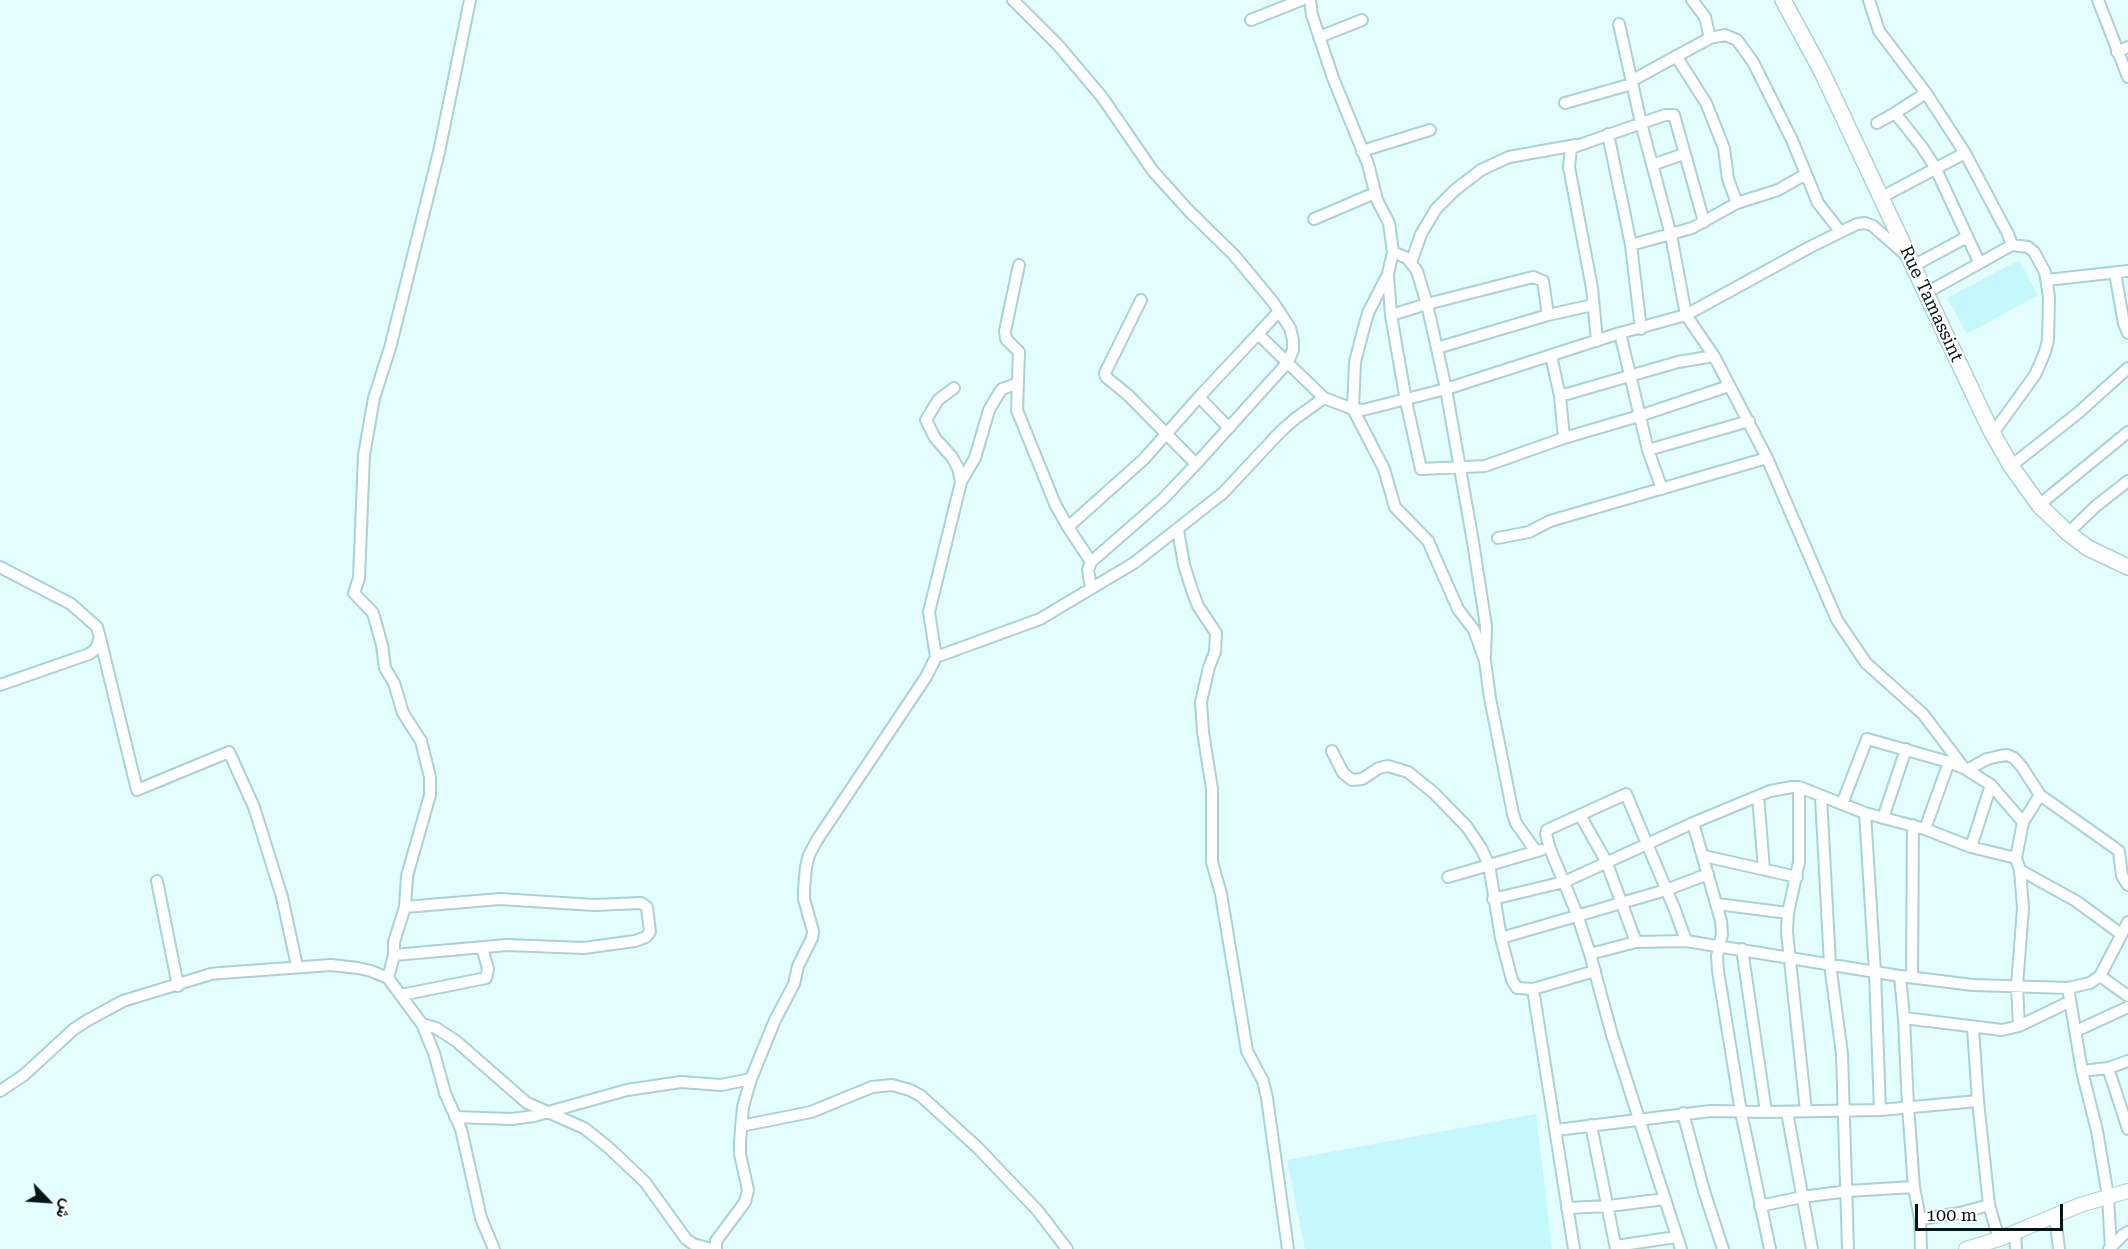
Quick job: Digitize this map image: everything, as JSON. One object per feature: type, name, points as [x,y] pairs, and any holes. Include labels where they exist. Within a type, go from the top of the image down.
[{"type":"main road","name":"Rue Tamassint","points":[[1783,0],[1822,72],[1880,198],[2011,466],[2039,505],[2068,533],[2088,548],[2128,567]]},
{"type":"street","points":[[388,978],[396,934],[405,906],[407,876],[430,795],[430,777],[421,741],[403,713],[394,683],[385,669],[382,645],[373,613],[354,593],[359,578],[364,455],[374,398],[390,348],[436,163],[470,0]]},
{"type":"street","points":[[1013,0],[1058,45],[1095,88],[1153,171],[1234,255],[1279,311],[1290,328],[1293,340],[1293,350],[1288,362],[1229,428],[1163,499],[1091,562],[1088,570],[1091,588]]},
{"type":"street","points":[[1251,20],[1301,0]]},
{"type":"street","points":[[1310,0],[1312,15],[1333,78],[1368,164],[1375,193],[1389,224],[1393,252],[1388,274],[1368,313],[1355,362],[1353,409],[1384,469],[1395,507],[1428,541],[1458,609],[1474,630],[1485,661],[1513,814],[1516,823],[1535,850]]},
{"type":"street","points":[[1692,0],[1705,17],[1710,38]]},
{"type":"street","points":[[1869,0],[1879,31],[1926,93],[1965,153],[2012,245]]},
{"type":"street","points":[[2098,0],[2128,77]]},
{"type":"street","points":[[1319,37],[1362,20]]},
{"type":"street","points":[[1619,24],[1641,123],[1671,235],[1686,315],[1714,356],[1749,421],[1837,620],[1866,663],[1923,714],[1966,769]]},
{"type":"street","points":[[1566,103],[1632,83],[1710,38],[1730,36],[1737,40],[1753,62],[1792,140],[1818,203],[1840,231]]},
{"type":"street","points":[[2117,52],[2128,47]]},
{"type":"street","points":[[1676,57],[1706,103],[1724,148],[1728,179],[1737,203]]},
{"type":"street","points":[[1877,123],[1926,93]]},
{"type":"street","points":[[1896,113],[1935,167],[1980,262]]},
{"type":"street","points":[[1411,263],[1421,234],[1436,209],[1455,190],[1481,170],[1509,157],[1576,144],[1665,115],[1674,116],[1704,222]]},
{"type":"street","points":[[1362,151],[1430,130]]},
{"type":"street","points":[[1608,134],[1631,245],[1641,329]]},
{"type":"street","points":[[1576,144],[1570,148],[1569,167],[1597,341]]},
{"type":"street","points":[[1880,198],[1965,153]]},
{"type":"street","points":[[1652,165],[1684,154]]},
{"type":"street","points":[[1631,245],[1692,228],[1737,203],[1778,190],[1806,174]]},
{"type":"street","points":[[1314,219],[1375,193]]},
{"type":"street","points":[[1258,334],[1324,398],[1353,409],[1363,410],[1446,389],[1620,333],[1686,315],[1840,231],[1864,223],[1873,226],[1912,263],[1967,237]]},
{"type":"street","points":[[1926,293],[2012,245],[2028,247],[2034,252],[2047,280],[2049,297],[2049,324],[2045,352],[2034,375],[1993,433]]},
{"type":"street","points":[[1393,252],[1407,258],[1417,271],[1437,348],[1482,595],[1486,626],[1485,661]]},
{"type":"street","points":[[1019,265],[1005,331],[1006,339],[1019,352],[1017,410],[1055,504],[1091,562]]},
{"type":"street","points":[[2047,280],[2128,271]]},
{"type":"street","points":[[2115,273],[2124,324],[2128,333]]},
{"type":"street","points":[[1388,274],[1391,315],[1421,469],[1485,466],[1564,438],[1729,386]]},
{"type":"street","points":[[1391,315],[1533,277],[1543,281],[1548,315]]},
{"type":"street","points":[[1141,300],[1105,373],[1109,381],[1128,395],[1196,464]]},
{"type":"street","points":[[1437,348],[1548,315],[1593,305]]},
{"type":"street","points":[[1068,527],[1144,459],[1279,311]]},
{"type":"street","points":[[1620,333],[1648,450],[1662,489]]},
{"type":"street","points":[[1551,356],[1560,396],[1564,438]]},
{"type":"street","points":[[1560,396],[1678,362],[1714,356]]},
{"type":"street","points":[[2011,466],[2078,413],[2128,368]]},
{"type":"street","points":[[716,1249],[716,1242],[745,1202],[748,1190],[740,1155],[743,1107],[751,1079],[812,938],[813,931],[804,899],[809,855],[926,677],[936,657],[929,612],[961,482],[975,458],[989,410],[1002,389],[1017,384]]},
{"type":"street","points":[[954,388],[938,400],[926,420],[935,438],[952,457],[958,468],[961,482]]},
{"type":"street","points":[[1199,397],[1229,428]]},
{"type":"street","points":[[936,657],[1040,619],[1134,563],[1223,493],[1288,424],[1324,398]]},
{"type":"street","points":[[1648,450],[1749,421]]},
{"type":"street","points":[[2039,505],[2128,432]]},
{"type":"street","points":[[1498,538],[1529,532],[1550,521],[1767,458]]},
{"type":"street","points":[[2068,533],[2096,506],[2128,481]]},
{"type":"street","points":[[1178,530],[1184,565],[1192,590],[1198,606],[1216,633],[1215,652],[1201,702],[1212,789],[1212,862],[1228,935],[1247,1051],[1263,1081],[1267,1098],[1288,1249]]},
{"type":"street","points":[[0,567],[71,604],[97,627],[137,790],[228,752],[254,807],[282,897],[297,966]]},
{"type":"street","points":[[0,685],[89,654],[96,649],[100,638]]},
{"type":"street","points":[[1842,804],[1867,739],[1966,769],[1991,785],[2023,822]]},
{"type":"street","points":[[1883,818],[1906,749]]},
{"type":"street","points":[[1332,751],[1343,772],[1352,780],[1362,779],[1378,768],[1388,766],[1408,772],[1467,827],[1482,848],[1489,865],[1501,938],[1514,985],[1521,990],[1533,988],[1595,971]]},
{"type":"street","points":[[1966,769],[1987,759],[2007,755],[2014,758],[2040,795],[2119,850],[2122,876],[2128,885]]},
{"type":"street","points":[[1925,829],[1949,762]]},
{"type":"street","points":[[1971,847],[1991,785]]},
{"type":"street","points":[[1494,899],[1564,882],[1693,823],[1782,788],[1799,787],[1865,813],[1913,825],[1971,847],[2016,858]]},
{"type":"street","points":[[1799,787],[1799,862],[1788,913],[1787,932],[1806,1111]]},
{"type":"street","points":[[1681,1249],[1612,1035],[1590,954],[1577,914],[1550,849],[1547,830],[1626,794],[1686,941]]},
{"type":"street","points":[[2019,1026],[2017,986],[2023,908],[2020,870],[2016,858],[2023,822],[2040,795]]},
{"type":"street","points":[[1758,796],[1764,868]]},
{"type":"street","points":[[1821,797],[1830,964],[1842,1054],[1848,1249]]},
{"type":"street","points":[[1865,813],[1875,972],[1880,1110]]},
{"type":"street","points":[[1580,814],[1606,861],[1636,942]]},
{"type":"street","points":[[1693,823],[1704,856],[1722,929],[1717,957],[1718,971],[1741,1112],[1770,1249]]},
{"type":"street","points":[[1912,976],[1913,825]]},
{"type":"street","points":[[1448,877],[1535,850],[1550,849]]},
{"type":"street","points":[[1704,856],[1797,877]]},
{"type":"street","points":[[2020,870],[2076,900],[2121,934]]},
{"type":"street","points":[[1501,938],[1577,914],[1666,890],[1708,874]]},
{"type":"street","points":[[157,881],[178,986]]},
{"type":"street","points":[[394,955],[526,945],[584,948],[635,941],[646,937],[650,932],[647,907],[640,903],[594,905],[500,899],[405,906]]},
{"type":"street","points":[[1717,904],[1788,913]]},
{"type":"street","points":[[1590,954],[1636,942],[1686,941],[1900,976],[1973,985],[2068,988],[2090,983],[2100,976],[2128,922]]},
{"type":"street","points":[[401,995],[486,978],[488,969],[482,947]]},
{"type":"street","points":[[1742,949],[1766,1112]]},
{"type":"street","points":[[0,1091],[24,1075],[64,1038],[88,1020],[123,1001],[211,974],[297,966],[342,966],[365,969],[388,978],[422,1024],[434,1053],[445,1093],[461,1129],[481,1218],[494,1249]]},
{"type":"street","points":[[1900,976],[1914,1187],[1920,1219],[1921,1249]]},
{"type":"street","points":[[2100,976],[2128,996]]},
{"type":"street","points":[[1533,988],[1574,1249]]},
{"type":"street","points":[[2068,988],[2082,1071],[2097,1131],[2108,1196],[2110,1249]]},
{"type":"street","points":[[1904,1018],[2002,1030],[2019,1026],[2069,1002]]},
{"type":"street","points":[[2076,1030],[2128,1007]]},
{"type":"street","points":[[422,1024],[436,1028],[450,1036],[528,1103],[584,1128],[645,1182],[686,1239],[693,1244],[711,1249]]},
{"type":"street","points":[[1973,1028],[1989,1205],[1999,1239]]},
{"type":"street","points":[[2082,1071],[2108,1068],[2128,1061]]},
{"type":"street","points":[[2108,1068],[2127,1124]]},
{"type":"street","points":[[455,1117],[512,1119],[550,1113],[627,1090],[681,1082],[722,1084],[751,1079]]},
{"type":"street","points":[[741,1126],[811,1112],[872,1087],[892,1085],[910,1090],[921,1096],[978,1148],[1038,1211],[1068,1249]]},
{"type":"street","points":[[1556,1130],[1683,1113],[1726,1110],[1741,1112],[1880,1110],[1978,1101]]},
{"type":"street","points":[[1787,1112],[1812,1249]]},
{"type":"street","points":[[1683,1113],[1704,1191],[1723,1249]]},
{"type":"street","points":[[1591,1125],[1616,1247],[1676,1237]]},
{"type":"street","points":[[1760,1206],[1802,1197],[1848,1191],[1914,1187]]},
{"type":"street","points":[[1966,1249],[1999,1239],[2108,1196],[2128,1191]]},
{"type":"street","points":[[1567,1208],[1665,1200]]},
{"type":"street","points":[[1920,1219],[1960,1213],[1989,1205]]},
{"type":"street","points":[[2055,1215],[2059,1249]]},
{"type":"street","points":[[2015,1232],[2016,1249]]},
{"type":"street","points":[[2110,1249],[2128,1232]]},
{"type":"shaded area","points":[[2019,260],[2038,295],[1967,334],[1947,298]]},
{"type":"shaded area","points":[[1536,1114],[1552,1249],[1305,1249],[1287,1160]]}]
